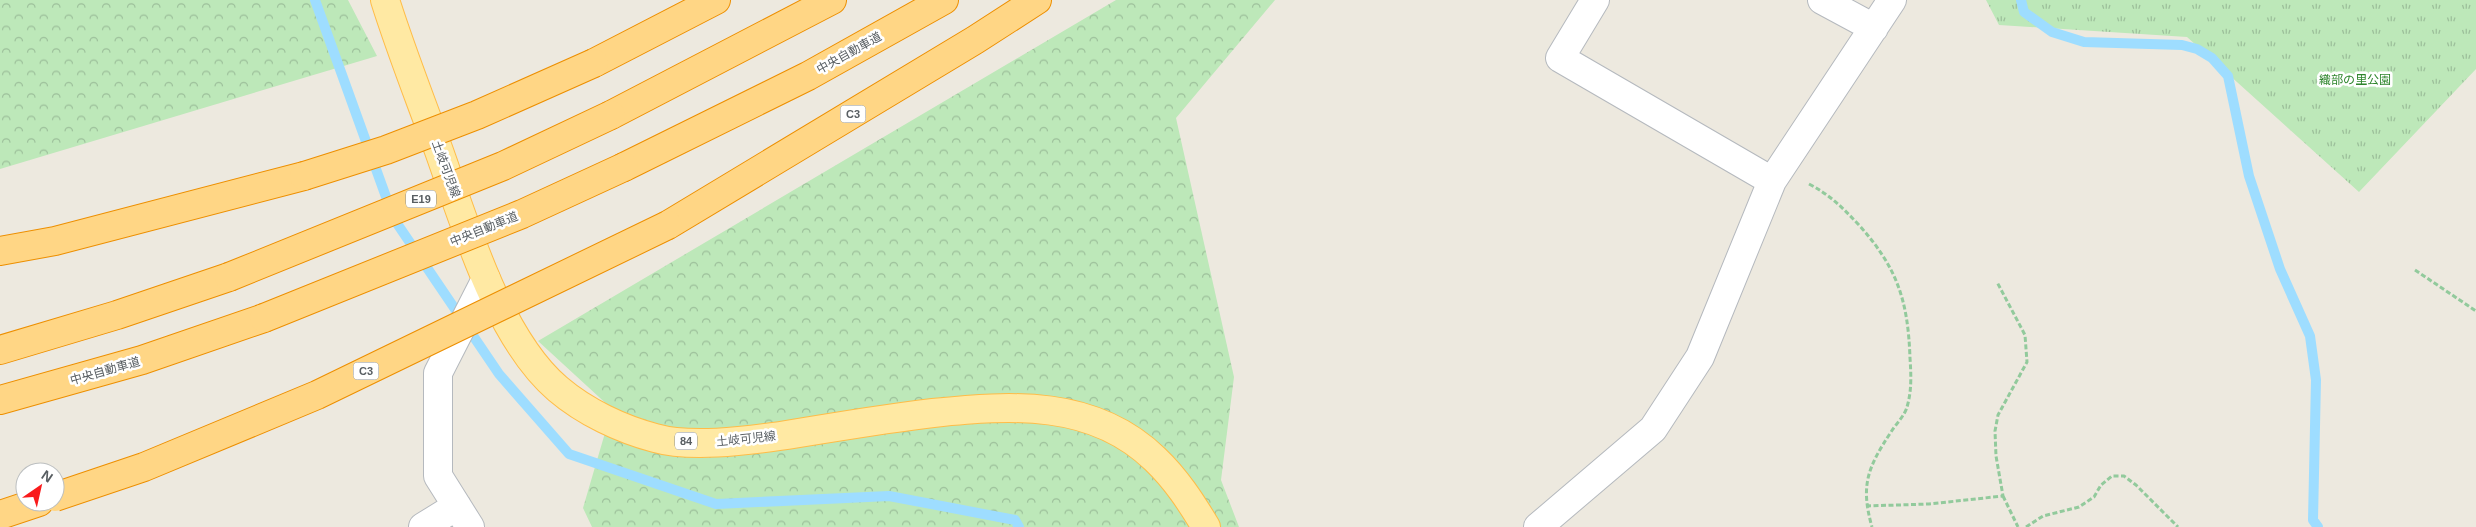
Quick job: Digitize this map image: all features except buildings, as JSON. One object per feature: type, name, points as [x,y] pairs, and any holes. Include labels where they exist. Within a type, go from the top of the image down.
[{"type":"highway","points":[[0,251],[74,237],[304,176],[386,150],[477,115],[594,63],[716,0]]},
{"type":"highway","name":"E19","points":[[0,350],[117,315],[229,277],[503,166],[611,115],[832,0]]},
{"type":"highway","name":"中央自動車道","points":[[0,400],[142,360],[264,318],[522,214],[624,167],[808,76],[944,0]]},
{"type":"highway","name":"C3","points":[[65,494],[144,467],[317,395],[668,225],[975,40],[1037,0]]},
{"type":"highway","points":[[0,515],[15,510]]},
{"type":"main road","name":"土岐可児線","points":[[385,0],[486,279],[525,351],[558,389],[604,420],[656,439],[705,443],[760,439],[867,420],[997,406],[1055,410],[1088,418],[1124,436],[1153,457],[1183,490],[1206,527]]},
{"type":"street","points":[[1595,0],[1560,58],[1776,174]]},
{"type":"street","points":[[1822,0],[1874,28]]},
{"type":"street","points":[[1538,527],[1653,429],[1700,358],[1776,174],[1892,0]]},
{"type":"street","points":[[423,527],[463,516],[438,476],[438,373],[486,279]]},
{"type":"path","points":[[1776,174],[1829,194],[1878,247],[1894,276],[1904,303],[1909,337],[1911,386],[1907,408],[1876,455],[1868,471],[1866,506],[1872,527]]},
{"type":"path","points":[[2415,270],[2476,311]]},
{"type":"path","points":[[1996,282],[2025,335],[2027,362],[1998,415],[1995,431],[1996,456],[2003,496],[2018,527]]},
{"type":"path","points":[[2026,527],[2043,516],[2079,507],[2094,497],[2101,485],[2112,476],[2124,476],[2136,485],[2178,527]]},
{"type":"path","points":[[1866,506],[1929,504],[2003,496]]},
{"type":"green space","points":[[0,0],[348,0],[377,56],[0,169]]},
{"type":"green space","points":[[1116,0],[1275,0],[1176,118],[1234,377],[1221,480],[1239,527],[592,527],[583,508],[612,409],[538,341]]},
{"type":"green space","name":"織部の里公園","points":[[1986,0],[2476,0],[2476,69],[2359,192],[2187,37],[1999,25]]},
{"type":"waterway","points":[[315,0],[394,219],[499,374],[569,454],[716,504],[889,496],[1015,520],[1019,527]]},
{"type":"waterway","points":[[2021,0],[2024,12],[2052,32],[2084,42],[2182,45],[2197,49],[2212,58],[2228,76],[2249,176],[2280,269],[2310,336],[2316,380],[2313,520],[2318,527]]}]
